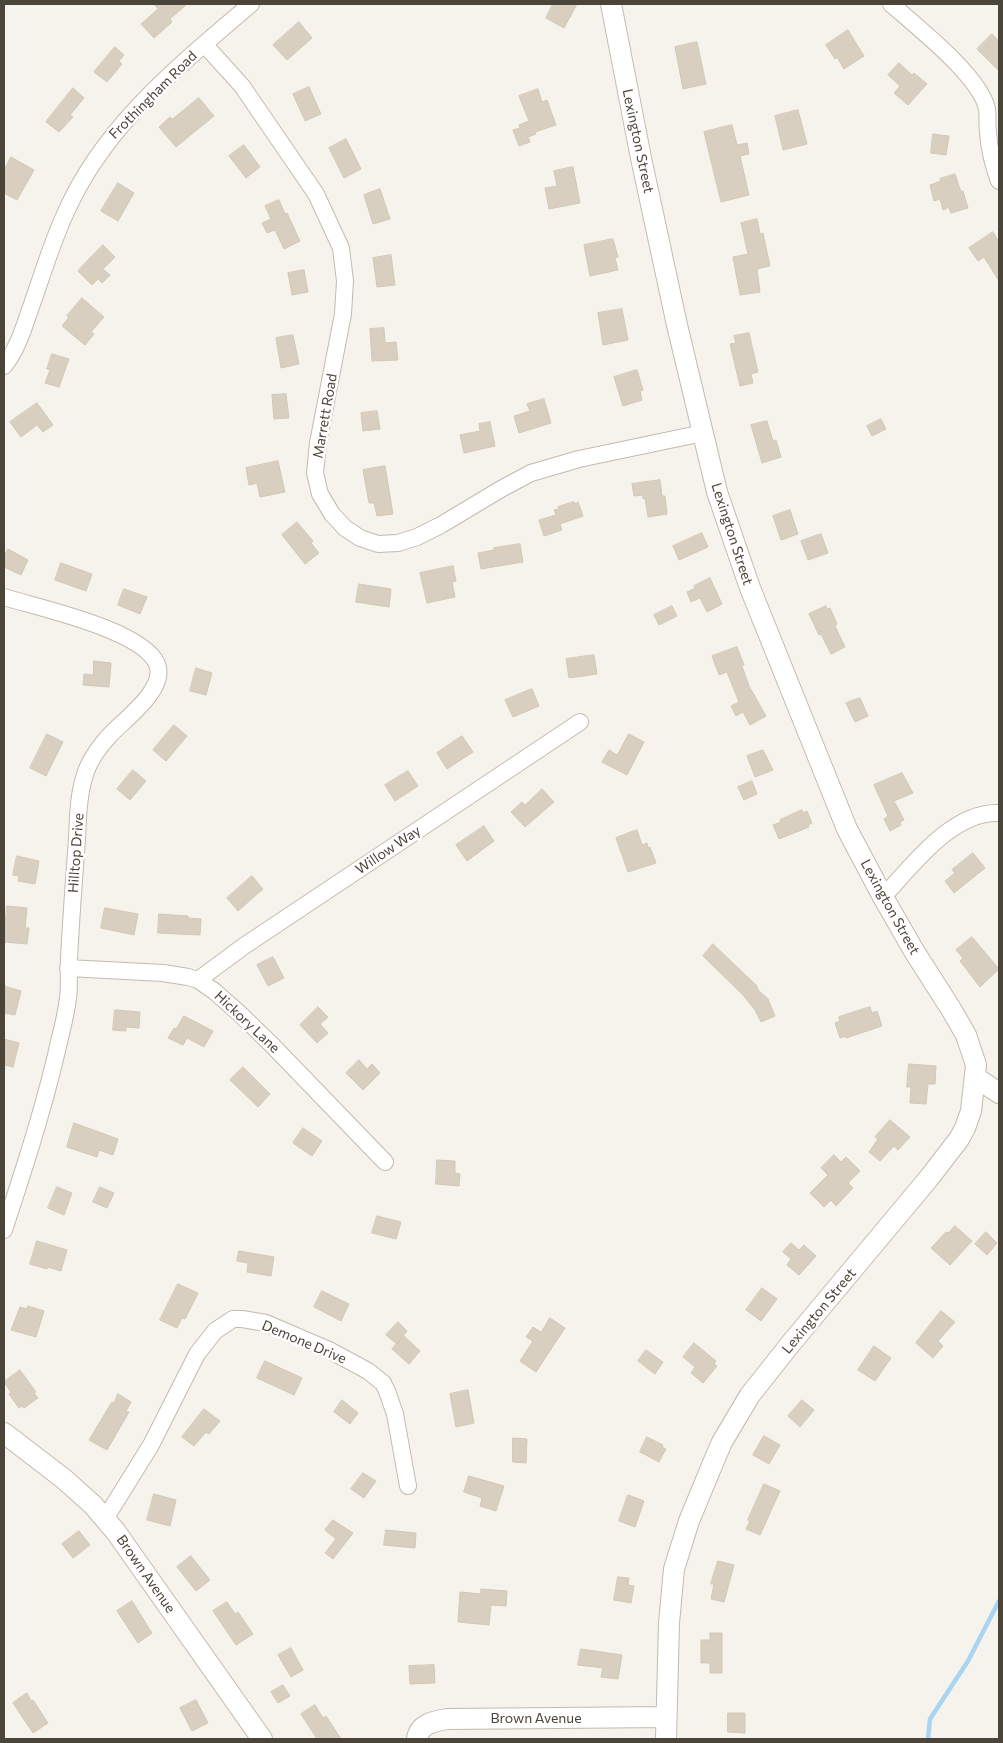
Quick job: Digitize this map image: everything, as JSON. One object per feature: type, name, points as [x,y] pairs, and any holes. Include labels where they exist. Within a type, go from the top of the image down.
[{"type":"street","name":"Frothingham Road","points":[[4,366],[22,336],[51,248],[66,210],[105,143],[126,119],[204,44],[251,4]]},
{"type":"street","name":"Lexington Street","points":[[611,4],[641,158],[717,492],[750,588],[847,830],[883,897],[966,1035],[976,1065],[971,1111],[965,1128],[951,1150],[750,1395],[722,1442],[698,1495],[674,1570],[670,1597],[666,1739]]},
{"type":"street","points":[[891,4],[960,66],[993,108],[988,132],[991,154],[999,181]]},
{"type":"street","name":"Marrett Road","points":[[204,44],[242,86],[316,194],[341,248],[345,282],[343,314],[318,443],[315,473],[320,494],[332,514],[344,528],[360,538],[378,544],[398,543],[417,537],[441,525],[500,489],[531,474],[579,459],[703,433]]},
{"type":"street","name":"Hilltop Drive","points":[[4,598],[70,617],[131,639],[152,655],[158,666],[155,685],[142,704],[110,735],[90,763],[84,777],[80,796],[68,968],[68,996],[45,1102],[4,1230]]},
{"type":"street","name":"Willow Way","points":[[198,980],[251,941],[580,722]]},
{"type":"street","points":[[883,897],[925,852],[945,834],[974,816],[988,812],[999,813]]},
{"type":"street","name":"Hickory Lane","points":[[68,968],[170,974],[188,976],[198,980],[214,991],[272,1045],[385,1162]]},
{"type":"street","points":[[975,1077],[999,1093]]},
{"type":"street","name":"Demone Drive","points":[[105,1519],[151,1445],[197,1354],[215,1331],[233,1319],[266,1323],[329,1350],[368,1371],[383,1383],[395,1414],[408,1486]]},
{"type":"street","name":"Brown Avenue","points":[[4,1434],[64,1479],[105,1519],[134,1556],[262,1739]]},
{"type":"street","name":"Brown Avenue","points":[[418,1739],[419,1731],[423,1727],[431,1722],[447,1719],[666,1717]]},
{"type":"building","points":[[154,4],[187,4],[170,19],[172,22],[154,38],[141,24],[158,9]]},
{"type":"building","points":[[553,4],[577,4],[564,28],[546,18]]},
{"type":"building","points":[[299,22],[312,38],[287,60],[273,45]]},
{"type":"building","points":[[848,30],[864,56],[844,69],[837,57],[835,59],[826,45]]},
{"type":"building","points":[[992,34],[999,41],[999,71],[977,49]]},
{"type":"building","points":[[697,42],[706,84],[683,89],[675,47]]},
{"type":"building","points":[[115,47],[124,55],[119,61],[122,64],[107,82],[94,72]]},
{"type":"building","points":[[899,63],[912,75],[914,73],[927,84],[908,105],[894,93],[900,86],[888,75]]},
{"type":"building","points":[[309,87],[321,114],[305,121],[293,94]]},
{"type":"building","points":[[73,88],[84,98],[70,115],[73,117],[59,132],[46,122]]},
{"type":"building","points":[[538,89],[542,102],[547,100],[556,125],[535,132],[536,134],[528,137],[530,142],[519,146],[513,130],[520,128],[519,125],[529,121],[519,96]]},
{"type":"building","points":[[199,98],[214,116],[176,147],[159,127],[170,117],[172,119]]},
{"type":"building","points":[[798,110],[807,144],[783,150],[775,116]]},
{"type":"building","points":[[732,125],[737,145],[747,143],[749,154],[740,156],[749,195],[721,202],[704,132]]},
{"type":"building","points":[[933,134],[949,136],[946,155],[931,153]]},
{"type":"building","points":[[346,139],[361,169],[344,178],[329,148]]},
{"type":"building","points":[[244,145],[260,167],[246,178],[229,156]]},
{"type":"building","points":[[11,157],[34,170],[17,200],[4,193],[4,171]]},
{"type":"building","points":[[573,167],[580,203],[549,209],[545,188],[557,186],[554,171]]},
{"type":"building","points":[[955,174],[968,208],[951,213],[949,207],[943,210],[940,199],[934,201],[930,185]]},
{"type":"building","points":[[118,183],[134,193],[118,221],[101,211]]},
{"type":"building","points":[[380,189],[390,219],[373,224],[364,195]]},
{"type":"building","points":[[279,200],[300,241],[284,249],[275,230],[267,233],[262,223],[271,219],[265,206]]},
{"type":"building","points":[[757,219],[760,234],[763,233],[770,266],[757,269],[760,292],[740,295],[733,257],[748,254],[741,223]]},
{"type":"building","points":[[993,232],[999,242],[999,281],[984,257],[978,261],[969,248]]},
{"type":"building","points":[[613,239],[618,257],[615,258],[618,270],[590,276],[584,245]]},
{"type":"building","points":[[103,245],[115,257],[103,269],[110,275],[102,283],[98,279],[92,285],[78,271]]},
{"type":"building","points":[[391,255],[395,285],[377,287],[373,258]]},
{"type":"building","points":[[304,270],[308,292],[292,295],[288,273]]},
{"type":"building","points":[[82,298],[104,317],[91,332],[94,334],[85,345],[62,326],[69,317],[67,316]]},
{"type":"building","points":[[622,309],[628,340],[603,345],[598,313]]},
{"type":"building","points":[[384,328],[385,343],[396,342],[398,360],[372,361],[370,329]]},
{"type":"building","points":[[749,333],[758,372],[751,374],[753,383],[740,386],[730,344],[736,343],[734,336]]},
{"type":"building","points":[[293,335],[299,364],[281,368],[276,338]]},
{"type":"building","points":[[52,354],[69,359],[59,387],[45,383],[50,370],[47,369]]},
{"type":"building","points":[[637,370],[643,390],[640,391],[642,400],[623,406],[614,377]]},
{"type":"building","points":[[286,394],[289,418],[274,419],[272,395]]},
{"type":"building","points":[[544,399],[551,423],[519,433],[514,416],[530,411],[527,404]]},
{"type":"building","points":[[37,403],[53,425],[43,432],[37,425],[21,437],[10,422]]},
{"type":"building","points":[[377,411],[380,429],[363,431],[361,413]]},
{"type":"building","points":[[881,419],[886,429],[872,436],[867,426]]},
{"type":"building","points":[[767,421],[773,441],[776,440],[781,457],[762,463],[751,425]]},
{"type":"building","points":[[490,422],[495,446],[464,453],[460,435],[480,431],[479,424]]},
{"type":"building","points":[[278,461],[285,492],[260,497],[257,483],[249,485],[246,468]]},
{"type":"building","points":[[385,466],[393,514],[377,516],[374,503],[369,503],[363,470]]},
{"type":"building","points":[[660,480],[662,496],[665,496],[667,514],[648,517],[645,498],[643,499],[643,495],[634,496],[632,484]]},
{"type":"building","points":[[574,502],[575,504],[578,502],[583,516],[560,524],[562,530],[544,536],[539,520],[556,515],[554,510],[559,509],[558,507]]},
{"type":"building","points":[[790,510],[798,534],[781,540],[773,516]]},
{"type":"building","points":[[297,522],[313,541],[311,543],[319,553],[305,564],[282,535]]},
{"type":"building","points":[[702,533],[708,547],[679,560],[673,546]]},
{"type":"building","points":[[821,534],[828,553],[808,560],[801,541]]},
{"type":"building","points":[[520,544],[523,562],[481,569],[478,553],[494,550],[494,548]]},
{"type":"building","points":[[8,549],[28,560],[21,575],[4,567],[4,558]]},
{"type":"building","points":[[61,563],[92,574],[86,591],[55,580]]},
{"type":"building","points":[[453,566],[456,581],[452,582],[455,597],[427,603],[420,573]]},
{"type":"building","points":[[710,578],[722,604],[707,612],[700,598],[691,602],[687,592]]},
{"type":"building","points":[[359,584],[391,589],[389,607],[356,602]]},
{"type":"building","points":[[124,589],[147,597],[140,614],[118,605]]},
{"type":"building","points":[[672,606],[677,616],[659,625],[654,615]]},
{"type":"building","points":[[826,606],[827,609],[830,608],[837,624],[835,626],[845,647],[831,654],[809,614]]},
{"type":"building","points":[[737,647],[749,686],[766,716],[750,725],[743,712],[736,716],[731,706],[739,702],[727,672],[719,675],[712,656]]},
{"type":"building","points":[[594,655],[597,674],[569,678],[566,659]]},
{"type":"building","points":[[94,661],[111,663],[109,687],[83,685],[84,674],[93,675]]},
{"type":"building","points":[[196,668],[212,673],[206,695],[190,691]]},
{"type":"building","points":[[532,689],[539,706],[513,717],[505,700]]},
{"type":"building","points":[[860,698],[868,716],[855,722],[846,703]]},
{"type":"building","points":[[174,725],[187,736],[166,761],[153,750]]},
{"type":"building","points":[[47,734],[63,742],[46,776],[30,768]]},
{"type":"building","points":[[629,734],[644,742],[627,775],[602,762],[609,750],[617,755]]},
{"type":"building","points":[[462,736],[473,752],[447,769],[437,753]]},
{"type":"building","points":[[763,750],[773,770],[755,777],[747,756]]},
{"type":"building","points":[[133,770],[146,781],[130,800],[117,789]]},
{"type":"building","points":[[408,771],[418,786],[395,801],[385,785]]},
{"type":"building","points":[[902,773],[913,793],[894,801],[904,820],[900,822],[901,825],[890,831],[884,819],[888,816],[874,785]]},
{"type":"building","points":[[752,781],[757,794],[744,800],[738,787]]},
{"type":"building","points":[[542,789],[554,802],[525,827],[511,812],[522,802],[525,805]]},
{"type":"building","points":[[802,810],[803,813],[807,811],[812,823],[808,825],[809,827],[779,839],[773,825]]},
{"type":"building","points":[[484,826],[494,841],[467,861],[456,845]]},
{"type":"building","points":[[637,830],[642,845],[647,843],[656,863],[628,872],[616,838]]},
{"type":"building","points":[[973,853],[985,868],[954,893],[945,881],[955,873],[952,870]]},
{"type":"building","points":[[17,856],[39,861],[35,884],[18,881],[19,876],[13,875]]},
{"type":"building","points":[[252,876],[263,889],[238,911],[227,898]]},
{"type":"building","points":[[7,906],[27,908],[25,928],[29,928],[27,944],[4,942]]},
{"type":"building","points":[[105,908],[138,914],[134,935],[101,928]]},
{"type":"building","points":[[159,914],[201,919],[200,935],[158,933]]},
{"type":"building","points":[[972,937],[999,969],[980,987],[960,961],[963,958],[956,950]]},
{"type":"building","points":[[713,944],[756,985],[759,991],[768,999],[775,1016],[761,1022],[755,1010],[743,995],[703,956]]},
{"type":"building","points":[[273,957],[284,978],[268,986],[257,965]]},
{"type":"building","points":[[4,986],[21,991],[15,1015],[4,1013]]},
{"type":"building","points":[[318,1007],[328,1017],[320,1024],[328,1033],[317,1043],[300,1025]]},
{"type":"building","points":[[870,1007],[872,1013],[877,1011],[882,1026],[846,1038],[846,1036],[840,1038],[835,1023],[840,1021],[839,1017]]},
{"type":"building","points":[[115,1010],[140,1012],[139,1028],[126,1027],[126,1031],[113,1030]]},
{"type":"building","points":[[184,1016],[213,1031],[204,1047],[187,1038],[183,1045],[168,1038]]},
{"type":"building","points":[[4,1039],[19,1043],[13,1067],[4,1065]]},
{"type":"building","points":[[359,1060],[367,1069],[372,1064],[380,1073],[363,1090],[346,1073]]},
{"type":"building","points":[[909,1064],[936,1066],[935,1084],[928,1084],[926,1104],[910,1103],[911,1087],[907,1087]]},
{"type":"building","points":[[243,1067],[270,1094],[258,1107],[230,1080]]},
{"type":"building","points":[[890,1120],[910,1137],[898,1150],[894,1146],[880,1161],[869,1152],[878,1139],[875,1137]]},
{"type":"building","points":[[74,1123],[118,1139],[113,1155],[99,1150],[97,1157],[67,1147]]},
{"type":"building","points":[[303,1128],[322,1141],[312,1156],[293,1143]]},
{"type":"building","points":[[834,1155],[841,1162],[846,1157],[860,1171],[848,1183],[853,1188],[836,1206],[831,1200],[824,1207],[810,1193],[828,1175],[821,1168]]},
{"type":"building","points":[[437,1160],[455,1161],[455,1173],[460,1174],[459,1186],[436,1184]]},
{"type":"building","points":[[57,1187],[72,1193],[64,1215],[48,1208]]},
{"type":"building","points":[[100,1187],[114,1193],[107,1208],[93,1202]]},
{"type":"building","points":[[377,1216],[401,1222],[396,1239],[372,1233]]},
{"type":"building","points":[[955,1226],[972,1241],[950,1265],[931,1248],[946,1232],[948,1233]]},
{"type":"building","points":[[986,1232],[997,1243],[987,1255],[975,1244]]},
{"type":"building","points":[[37,1241],[67,1250],[61,1271],[30,1264]]},
{"type":"building","points":[[791,1243],[799,1250],[804,1245],[816,1256],[799,1275],[787,1265],[791,1259],[783,1252]]},
{"type":"building","points":[[239,1251],[274,1257],[271,1276],[247,1272],[248,1263],[237,1261]]},
{"type":"building","points":[[178,1284],[198,1293],[185,1319],[182,1318],[177,1328],[160,1320]]},
{"type":"building","points":[[762,1288],[777,1299],[761,1321],[746,1310]]},
{"type":"building","points":[[322,1291],[349,1304],[341,1321],[314,1307]]},
{"type":"building","points":[[28,1306],[44,1311],[36,1337],[11,1330],[20,1307],[27,1309]]},
{"type":"building","points":[[941,1311],[955,1322],[938,1341],[943,1346],[933,1358],[916,1343]]},
{"type":"building","points":[[550,1318],[565,1328],[536,1372],[520,1361],[533,1341],[526,1337],[533,1327],[541,1332]]},
{"type":"building","points":[[398,1322],[407,1331],[397,1344],[386,1335]]},
{"type":"building","points":[[404,1336],[420,1351],[409,1364],[392,1349]]},
{"type":"building","points":[[694,1343],[716,1361],[714,1364],[717,1366],[703,1383],[691,1373],[695,1367],[683,1357]]},
{"type":"building","points":[[874,1346],[891,1358],[875,1381],[858,1370]]},
{"type":"building","points":[[646,1350],[663,1362],[655,1374],[638,1361]]},
{"type":"building","points":[[265,1361],[302,1378],[294,1395],[257,1378]]},
{"type":"building","points":[[20,1370],[36,1392],[34,1393],[38,1398],[24,1408],[22,1406],[19,1408],[9,1394],[11,1392],[4,1382]]},
{"type":"building","points":[[468,1390],[474,1423],[456,1427],[450,1394]]},
{"type":"building","points":[[118,1394],[131,1402],[126,1411],[129,1412],[107,1450],[89,1440]]},
{"type":"building","points":[[342,1400],[358,1413],[350,1424],[334,1412]]},
{"type":"building","points":[[802,1400],[814,1410],[800,1427],[788,1416]]},
{"type":"building","points":[[204,1409],[220,1421],[209,1434],[206,1432],[194,1446],[182,1437]]},
{"type":"building","points":[[764,1436],[780,1445],[769,1464],[753,1455]]},
{"type":"building","points":[[647,1437],[663,1445],[662,1447],[666,1449],[659,1462],[640,1452]]},
{"type":"building","points":[[513,1438],[527,1439],[526,1463],[513,1462]]},
{"type":"building","points":[[363,1473],[376,1481],[364,1498],[351,1489]]},
{"type":"building","points":[[469,1476],[504,1486],[496,1511],[480,1506],[482,1498],[464,1492]]},
{"type":"building","points":[[764,1484],[780,1491],[760,1535],[746,1529]]},
{"type":"building","points":[[154,1494],[176,1500],[170,1526],[147,1520]]},
{"type":"building","points":[[628,1495],[644,1501],[635,1527],[619,1521]]},
{"type":"building","points":[[333,1520],[353,1533],[333,1559],[325,1553],[336,1539],[325,1530]]},
{"type":"building","points":[[386,1530],[416,1533],[415,1548],[384,1545]]},
{"type":"building","points":[[79,1531],[90,1545],[73,1558],[62,1544]]},
{"type":"building","points":[[191,1556],[210,1580],[196,1591],[177,1567]]},
{"type":"building","points":[[718,1561],[734,1565],[724,1602],[711,1599],[714,1584],[711,1584]]},
{"type":"building","points":[[618,1577],[629,1578],[628,1585],[634,1586],[631,1603],[614,1600]]},
{"type":"building","points":[[481,1589],[507,1591],[506,1606],[491,1605],[489,1625],[458,1622],[460,1592],[481,1594]]},
{"type":"building","points":[[132,1601],[152,1633],[138,1643],[117,1611]]},
{"type":"building","points":[[227,1602],[235,1614],[238,1612],[253,1634],[236,1645],[213,1611]]},
{"type":"building","points":[[710,1633],[722,1633],[722,1673],[710,1673],[710,1663],[701,1663],[701,1640],[710,1640]]},
{"type":"building","points":[[291,1648],[303,1670],[291,1677],[278,1655]]},
{"type":"building","points":[[581,1649],[622,1655],[618,1679],[601,1677],[603,1668],[578,1665]]},
{"type":"building","points":[[434,1665],[435,1683],[410,1684],[409,1666]]},
{"type":"building","points":[[283,1685],[290,1696],[278,1703],[271,1692]]},
{"type":"building","points":[[27,1693],[48,1723],[33,1733],[13,1703]]},
{"type":"building","points":[[196,1700],[208,1723],[192,1731],[180,1708]]},
{"type":"building","points":[[315,1705],[323,1718],[326,1716],[341,1739],[317,1739],[301,1714]]},
{"type":"building","points":[[728,1713],[745,1713],[745,1733],[728,1732]]},
{"type":"waterway","points":[[928,1739],[930,1719],[968,1661],[999,1601]]}]
